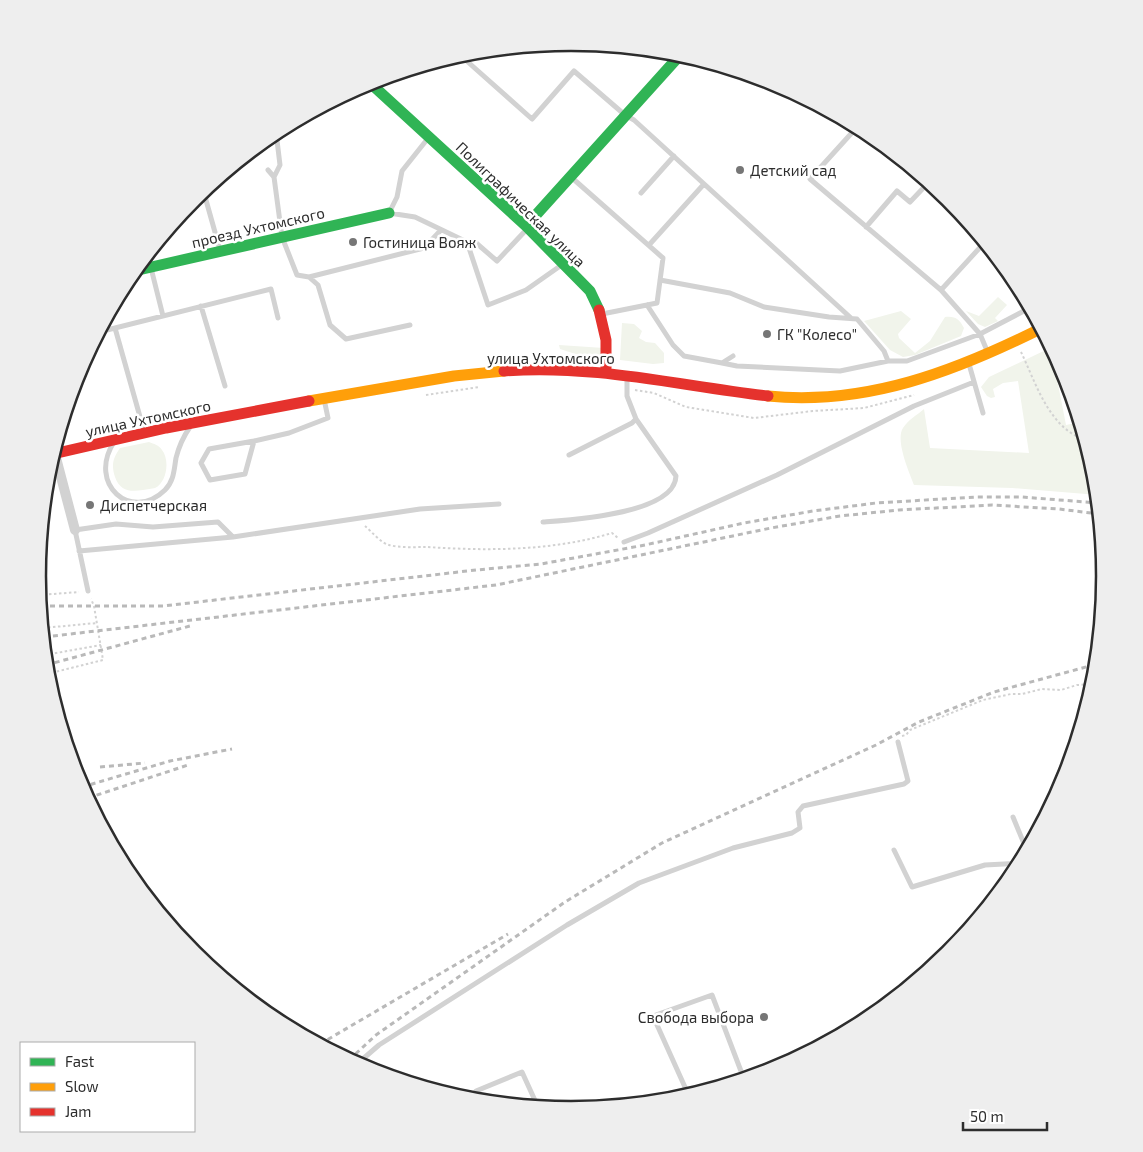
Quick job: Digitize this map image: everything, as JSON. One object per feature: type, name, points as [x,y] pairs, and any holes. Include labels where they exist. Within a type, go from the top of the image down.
[{"type":"street","points":[[527,227],[570,176],[674,61]]},
{"type":"street","name":"Полиграфическая улица","points":[[376,89],[527,227],[590,291],[598,302],[602,314],[607,344],[606,372]]},
{"type":"street","name":"проезд Ухтомского","points":[[146,269],[388,213]]},
{"type":"street","name":"улица Ухтомского","points":[[62,450],[192,423],[489,372],[531,370],[606,372],[783,397],[850,395],[884,390],[969,364],[1036,331]]},
{"type":"street","points":[[58,464],[74,530]]},
{"type":"lane","points":[[467,61],[532,119],[574,71],[625,115],[634,120],[851,318]]},
{"type":"lane","points":[[852,132],[810,179],[940,290],[980,334],[989,355]]},
{"type":"lane","points":[[429,137],[402,170],[397,197],[388,213],[415,217],[467,242],[475,242],[497,260],[527,227]]},
{"type":"lane","points":[[277,141],[280,165],[274,176],[282,237],[297,275],[309,278],[318,285],[330,325],[346,339],[410,325]]},
{"type":"lane","points":[[641,193],[674,156]]},
{"type":"lane","points":[[268,170],[274,176]]},
{"type":"lane","points":[[570,176],[663,258],[656,303],[602,314]]},
{"type":"lane","points":[[649,246],[704,184]]},
{"type":"lane","points":[[866,227],[897,191],[910,202],[924,187]]},
{"type":"lane","points":[[206,199],[220,251]]},
{"type":"lane","points":[[309,278],[424,248],[441,230]]},
{"type":"lane","points":[[467,242],[488,305],[526,290],[563,264]]},
{"type":"lane","points":[[940,290],[980,247]]},
{"type":"lane","points":[[150,268],[163,316]]},
{"type":"lane","points":[[660,280],[730,293],[764,307],[829,317],[856,319],[884,352],[888,361]]},
{"type":"lane","points":[[108,330],[271,289],[278,318]]},
{"type":"lane","points":[[647,305],[673,345],[684,356],[737,366],[840,371],[888,361],[907,361],[980,334],[1024,310]]},
{"type":"lane","points":[[201,306],[225,386]]},
{"type":"lane","points":[[115,328],[144,433]]},
{"type":"lane","points":[[722,363],[733,356]]},
{"type":"lane","points":[[969,364],[982,413]]},
{"type":"lane","points":[[543,522],[591,519],[625,512],[655,500],[671,489],[676,482],[676,476],[636,419],[627,396],[627,374]]},
{"type":"lane","points":[[624,542],[777,475],[914,406],[974,382]]},
{"type":"lane","points":[[254,441],[245,474],[210,480],[201,462],[209,449],[289,433],[328,418],[324,399]]},
{"type":"lane","points":[[569,455],[632,423],[636,419]]},
{"type":"lane","points":[[115,440],[107,452],[104,464],[106,478],[112,490],[125,500],[139,502],[156,498],[167,489],[174,475],[176,458],[182,438],[192,423]]},
{"type":"lane","points":[[79,551],[233,537],[420,509],[499,504]]},
{"type":"lane","points":[[88,591],[74,530],[116,524],[153,527],[218,522],[233,537]]},
{"type":"lane","points":[[364,1058],[379,1045],[567,925],[640,883],[733,848],[792,833],[800,828],[798,812],[803,806],[904,784],[908,781],[898,742]]},
{"type":"lane","points":[[1013,818],[1024,843]]},
{"type":"lane","points":[[894,850],[912,887],[985,865],[1011,863]]},
{"type":"lane","points":[[685,1088],[653,1016],[712,995],[742,1072]]},
{"type":"lane","points":[[475,1092],[522,1072],[535,1100]]},
{"type":"path","points":[[1015,341],[1055,419],[1078,435]]},
{"type":"path","points":[[355,518],[388,545],[501,549],[566,543],[593,539],[612,533],[624,542]]},
{"type":"path","points":[[47,594],[88,591],[94,606],[103,660],[55,672]]},
{"type":"path","points":[[49,627],[97,623]]},
{"type":"path","points":[[52,654],[101,645]]},
{"type":"path","points":[[898,742],[899,737],[906,735],[910,730],[984,700],[1042,689],[1061,690],[1085,685]]},
{"type":"shaded area","points":[[998,297],[1007,305],[995,318],[998,321],[985,327],[978,324],[966,311],[979,316]]},
{"type":"shaded area","points":[[901,311],[911,319],[898,334],[899,338],[915,353],[930,341],[945,317],[957,319],[964,328],[961,336],[915,355],[903,357],[890,350],[864,321]]},
{"type":"shaded area","points":[[622,323],[634,324],[642,331],[639,338],[646,342],[655,343],[664,353],[664,363],[653,364],[620,360]]},
{"type":"shaded area","points":[[559,345],[604,348],[600,356],[591,359],[560,349]]},
{"type":"shaded area","points":[[1046,350],[1058,378],[1066,425],[1074,423],[1087,474],[1090,494],[1012,488],[914,485],[902,448],[901,433],[907,422],[924,409],[930,448],[1029,453],[1018,381],[1003,383],[993,389],[995,397],[991,398],[987,396],[981,387],[989,377]]},
{"type":"shaded area","points":[[149,442],[159,447],[164,454],[166,459],[165,476],[155,488],[134,491],[126,490],[117,482],[115,477],[113,469],[114,458],[120,448]]},
{"type":"railway","points":[[47,606],[163,606],[541,564],[645,545],[744,523],[813,511],[876,503],[976,497],[1022,497],[1091,502]]},
{"type":"railway","points":[[50,636],[496,585],[771,528],[840,516],[899,510],[992,505],[1093,513]]},
{"type":"railway","points":[[54,663],[190,626]]},
{"type":"railway","points":[[355,1054],[376,1035],[565,902],[662,843],[876,745],[919,722],[994,692],[1089,666]]},
{"type":"railway","points":[[90,785],[170,761],[232,749]]},
{"type":"railway","points":[[100,767],[145,763]]},
{"type":"railway","points":[[95,796],[188,765]]},
{"type":"railway","points":[[326,1040],[508,934]]},
{"type":"traffic: fast","points":[[526,226],[675,61]]},
{"type":"traffic: fast","points":[[376,89],[526,226],[590,291],[599,310]]},
{"type":"traffic: fast","points":[[146,268],[389,213]]},
{"type":"traffic: slow","points":[[768,396],[804,398],[840,396],[909,382],[977,358],[1036,331]]},
{"type":"traffic: slow","points":[[309,401],[454,376],[504,371]]},
{"type":"traffic: jam","points":[[599,310],[606,340],[606,372]]},
{"type":"traffic: jam","points":[[504,371],[538,370],[604,373],[768,396]]},
{"type":"traffic: jam","points":[[61,452],[166,428],[309,401]]},
{"type":"place","name":"Детский сад","points":[[740,170]]},
{"type":"place","name":"Гостиница Вояж","points":[[353,242]]},
{"type":"place","name":"ГК \"Колесо\"","points":[[767,334]]},
{"type":"place","name":"Диспетчерская","points":[[90,505]]},
{"type":"place","name":"Свобода выбора","points":[[764,1017]]}]
